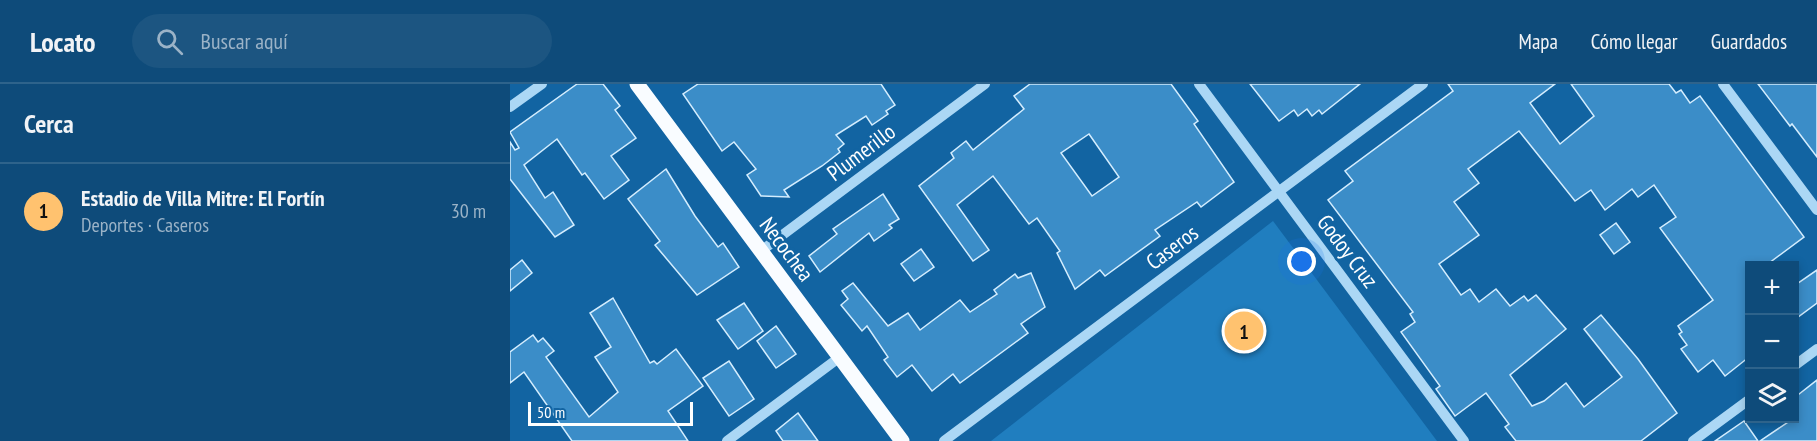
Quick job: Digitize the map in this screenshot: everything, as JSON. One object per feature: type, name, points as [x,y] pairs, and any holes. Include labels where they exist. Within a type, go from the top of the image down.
[{"type":"main road","name":"Necochea","points":[[637,84],[902,441]]},
{"type":"street","points":[[510,107],[542,84]]},
{"type":"street","name":"Plumerillo","points":[[761,250],[985,84]]},
{"type":"street","name":"Godoy Cruz","points":[[1199,84],[1464,441]]},
{"type":"street","name":"Caseros","points":[[944,441],[1422,84]]},
{"type":"street","points":[[1723,84],[1817,210]]},
{"type":"street","points":[[1799,362],[1817,349]]},
{"type":"street","points":[[727,441],[840,357]]},
{"type":"street","points":[[1693,441],[1745,402]]},
{"type":"shaded area","points":[[1273,221],[1437,441],[991,441]]},
{"type":"building","points":[[577,84],[603,84],[620,106],[615,110],[636,138],[611,156],[629,180],[604,199],[585,173],[582,175],[557,139],[524,165],[545,198],[553,192],[574,225],[555,237],[510,179],[510,142],[515,150],[519,148],[510,132]]},
{"type":"building","points":[[698,84],[881,84],[895,105],[886,111],[888,114],[872,125],[866,116],[836,135],[844,144],[838,149],[840,152],[784,190],[789,197],[761,196],[747,175],[756,169],[734,142],[722,151],[683,94]]},
{"type":"building","points":[[1030,84],[1171,84],[1198,121],[1194,124],[1234,182],[1201,207],[1197,202],[1155,230],[1160,236],[1105,276],[1100,270],[1075,289],[1057,253],[1060,251],[1037,218],[1029,224],[993,176],[957,205],[989,250],[973,261],[919,186],[954,158],[951,153],[966,141],[973,150],[1024,109],[1014,96]],"holes":[[[1089,134],[1119,177],[1092,196],[1061,153]]]},
{"type":"building","points":[[1250,84],[1360,84],[1322,114],[1319,110],[1312,116],[1307,109],[1298,116],[1294,110],[1279,121]]},
{"type":"building","points":[[1448,84],[1555,84],[1530,103],[1560,144],[1594,116],[1571,84],[1669,84],[1676,93],[1681,90],[1690,103],[1700,96],[1804,237],[1772,261],[1745,261],[1745,360],[1725,376],[1713,360],[1698,372],[1681,349],[1687,345],[1679,334],[1682,332],[1678,326],[1713,300],[1660,228],[1676,217],[1654,185],[1638,197],[1632,189],[1605,210],[1591,190],[1575,201],[1519,131],[1468,169],[1479,183],[1454,202],[1479,235],[1439,264],[1461,295],[1470,289],[1479,302],[1496,289],[1510,306],[1524,296],[1528,301],[1536,295],[1566,329],[1510,375],[1532,406],[1544,401],[1566,383],[1584,407],[1622,377],[1584,329],[1601,315],[1638,359],[1677,413],[1641,441],[1516,441],[1505,427],[1509,424],[1486,393],[1455,416],[1436,389],[1440,386],[1401,332],[1415,322],[1410,314],[1413,312],[1328,200],[1353,181],[1345,171],[1453,91]]},
{"type":"building","points":[[1758,84],[1817,84],[1817,157],[1792,124],[1790,126]]},
{"type":"building","points":[[666,169],[695,216],[718,247],[723,243],[739,267],[697,295],[655,245],[660,241],[628,199]]},
{"type":"building","points":[[883,194],[899,219],[889,225],[892,228],[874,241],[869,233],[820,272],[809,256],[837,234],[833,229]]},
{"type":"building","points":[[1616,223],[1630,242],[1614,254],[1600,235]]},
{"type":"building","points":[[921,249],[934,267],[914,281],[901,264]]},
{"type":"building","points":[[522,260],[532,273],[510,291],[510,270]]},
{"type":"building","points":[[1817,270],[1817,303],[1799,316],[1799,315],[1799,283]]},
{"type":"building","points":[[1031,273],[1045,307],[1021,324],[1028,333],[960,383],[953,374],[932,391],[912,365],[897,377],[884,360],[888,357],[867,326],[862,331],[841,305],[848,299],[842,291],[853,283],[888,326],[908,313],[920,330],[960,300],[970,312],[997,294],[994,290],[1015,274],[1018,278]]},
{"type":"building","points":[[613,298],[650,363],[654,361],[657,364],[676,349],[703,386],[668,411],[688,441],[572,441],[524,372],[510,383],[510,352],[533,335],[538,342],[543,338],[554,351],[546,357],[589,417],[618,392],[595,357],[611,347],[590,313]]},
{"type":"building","points":[[744,303],[763,331],[738,349],[717,320]]},
{"type":"building","points":[[776,326],[796,354],[776,368],[757,341]]},
{"type":"building","points":[[729,361],[754,399],[729,416],[703,378]]},
{"type":"building","points":[[1817,380],[1817,441],[1760,441],[1787,423],[1799,423],[1799,394]]},
{"type":"building","points":[[798,413],[818,441],[783,441],[776,431]]},
{"type":"building","points":[[1744,421],[1758,441],[1715,441]]},
{"type":"place","name":"Estadio de Villa Mitre: El Fortín","points":[[1244,331]]}]
